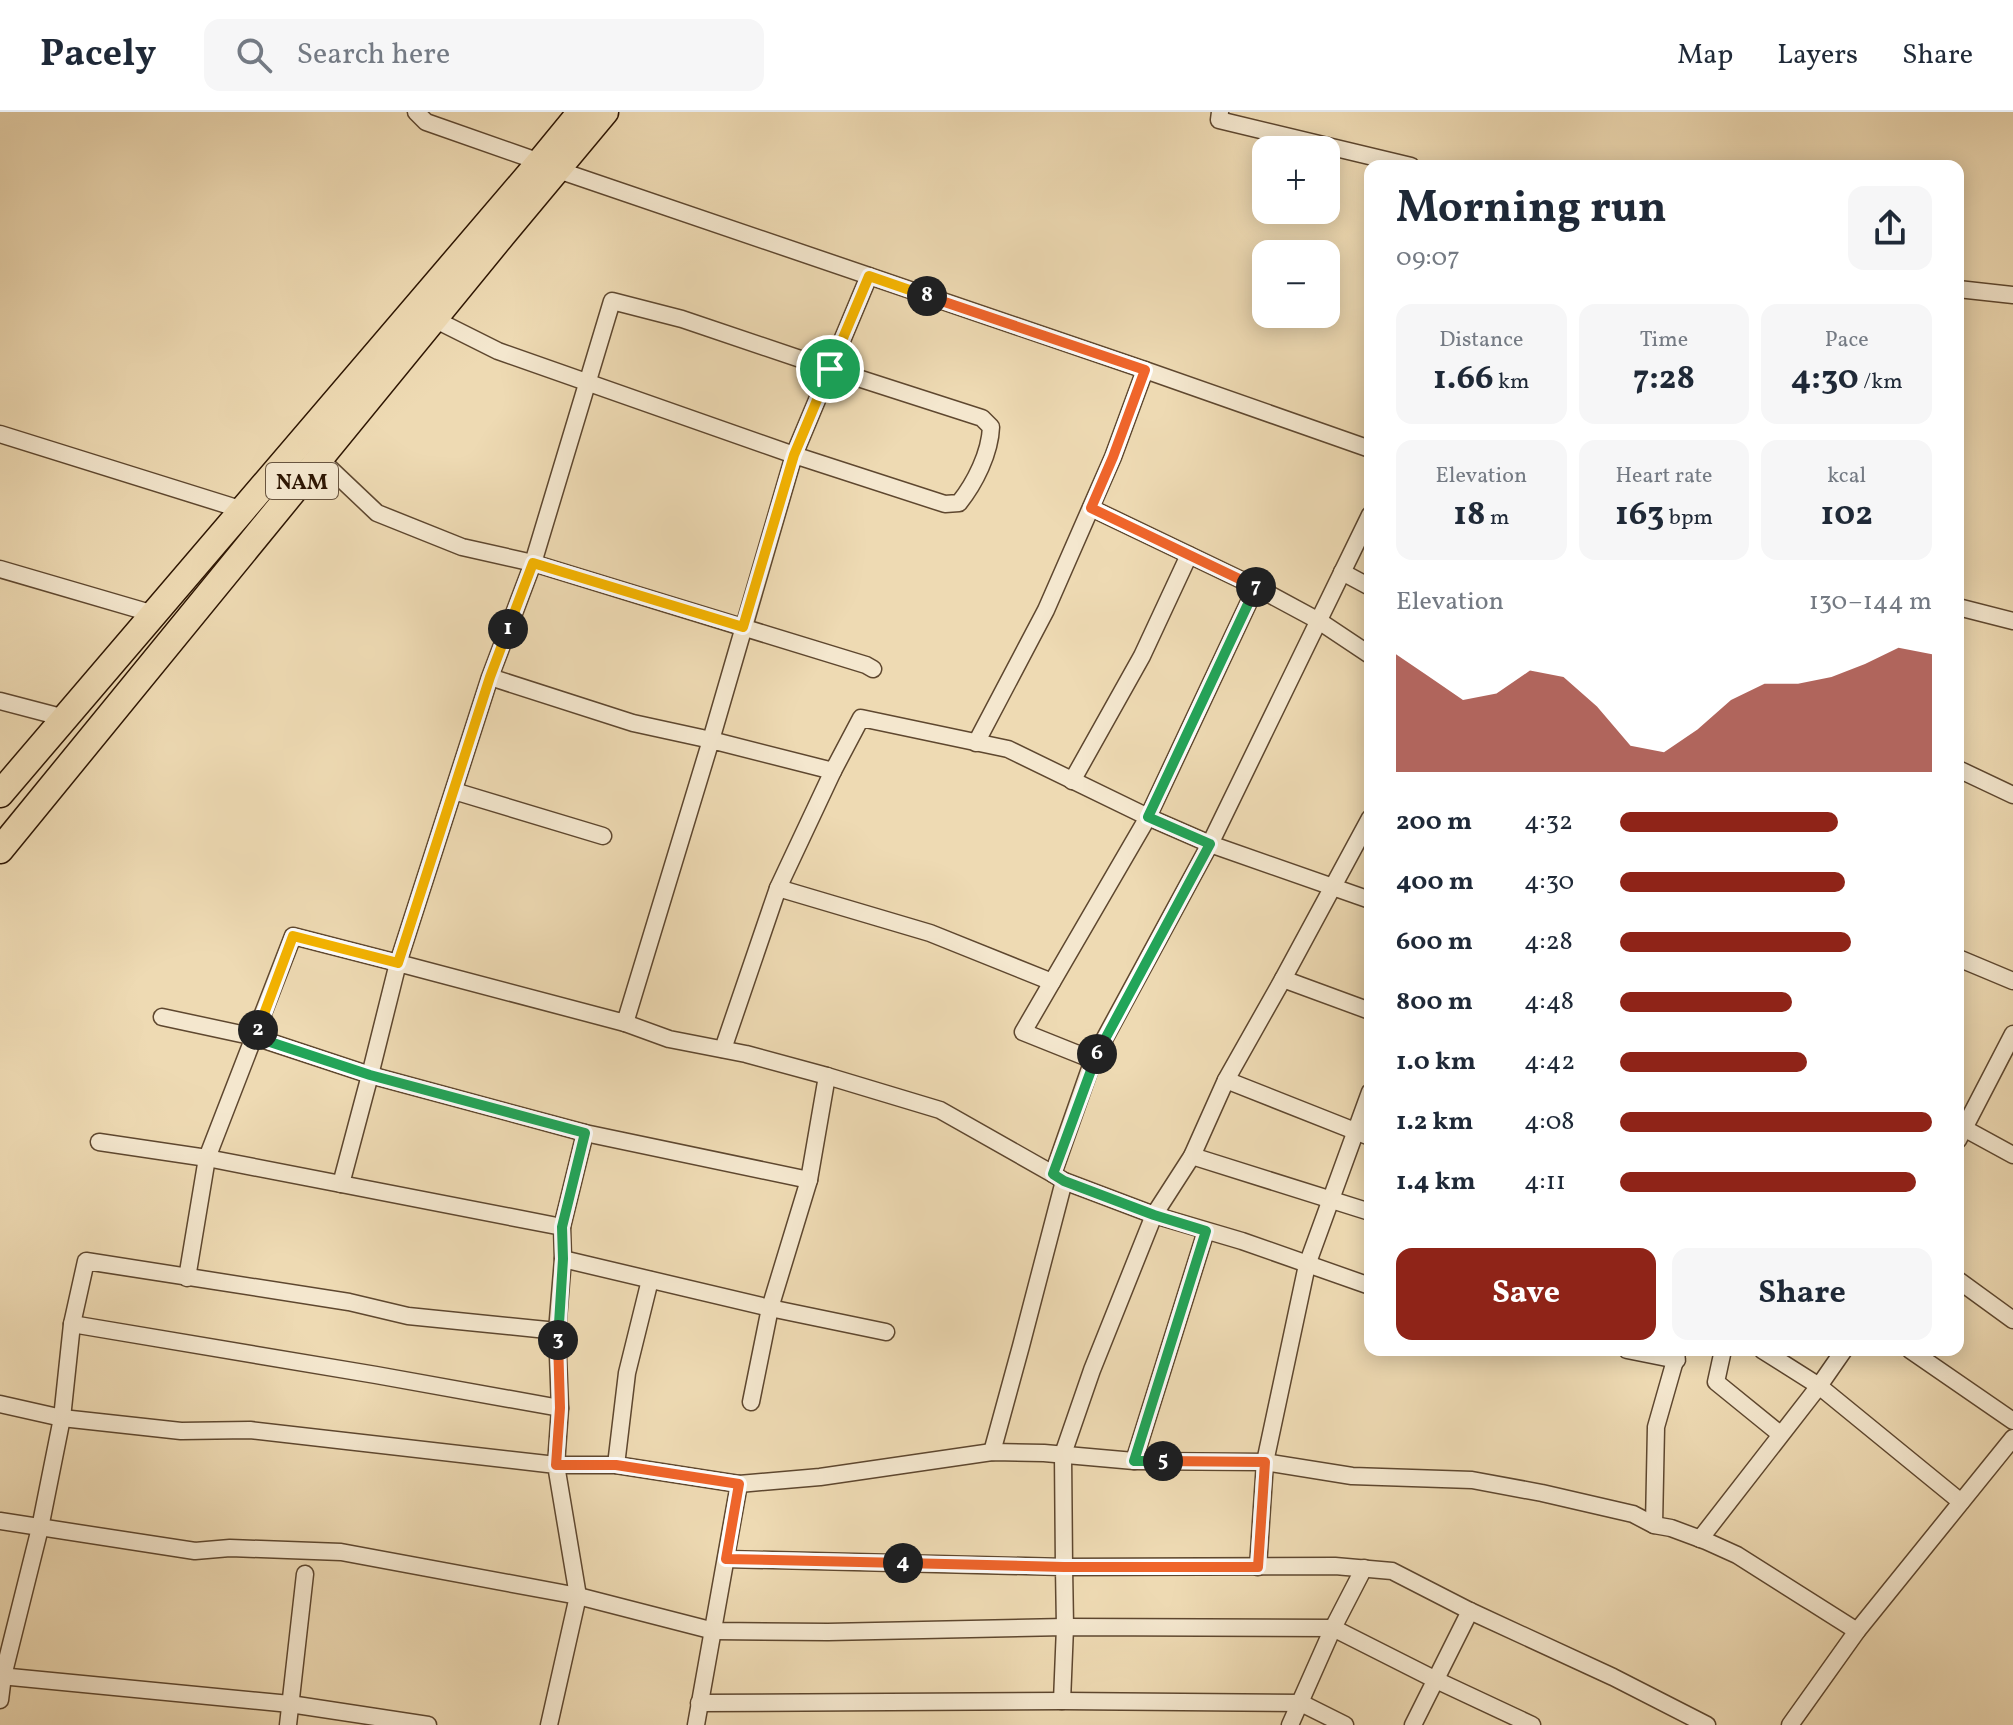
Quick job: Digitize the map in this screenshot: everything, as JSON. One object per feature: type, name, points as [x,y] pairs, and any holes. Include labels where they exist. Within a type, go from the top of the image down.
[{"type":"highway","name":"NAM","points":[[0,850],[434,319],[549,166],[581,112]]},
{"type":"highway","name":"NAM","points":[[0,794],[243,510],[549,166],[605,112]]},
{"type":"street","points":[[416,112],[426,122],[549,166],[1364,447]]},
{"type":"street","points":[[1220,112],[1219,120],[1386,160]]},
{"type":"street","points":[[625,1023],[794,455],[869,276]]},
{"type":"street","points":[[1964,290],[2013,295]]},
{"type":"street","points":[[341,1184],[398,963],[490,677],[533,563],[587,384],[612,301],[682,319],[982,418],[991,427],[991,441],[969,490],[959,503],[945,504],[587,384],[498,351],[434,319]]},
{"type":"street","points":[[976,743],[1046,610],[1113,457],[1145,370]]},
{"type":"street","points":[[0,434],[243,510]]},
{"type":"street","points":[[320,459],[377,513],[462,547],[533,563],[873,669]]},
{"type":"street","points":[[1091,508],[1256,587],[1319,621],[1364,651]]},
{"type":"street","points":[[992,1452],[1021,1346],[1058,1178],[1093,1060],[1210,844],[1364,527]]},
{"type":"street","points":[[1072,781],[1142,656],[1189,555]]},
{"type":"street","points":[[0,569],[154,614]]},
{"type":"street","points":[[1342,572],[1364,584]]},
{"type":"street","points":[[1093,1060],[1023,1032],[1148,817],[1256,587]]},
{"type":"street","points":[[1964,609],[2013,621]]},
{"type":"street","points":[[490,677],[633,723],[833,771]]},
{"type":"street","points":[[0,701],[65,718]]},
{"type":"street","points":[[723,1049],[778,888],[861,718],[1008,749],[1210,844],[1364,898]]},
{"type":"street","points":[[1964,772],[2013,795]]},
{"type":"street","points":[[454,791],[603,836]]},
{"type":"street","points":[[1062,1701],[1065,1627],[1063,1454],[1092,1370],[1154,1215],[1192,1156],[1226,1080],[1364,829]]},
{"type":"street","points":[[778,888],[930,933],[1052,982]]},
{"type":"street","points":[[187,1278],[207,1158],[293,936],[625,1023],[669,1039],[723,1049],[827,1076],[940,1110],[1058,1178],[1154,1215],[1364,1284]]},
{"type":"street","points":[[1964,961],[2013,981]]},
{"type":"street","points":[[1283,979],[1364,1009]]},
{"type":"street","points":[[162,1017],[255,1037],[370,1075],[585,1133],[809,1180]]},
{"type":"street","points":[[1964,1124],[2013,1034]]},
{"type":"street","points":[[751,1402],[770,1308],[809,1180],[827,1076]]},
{"type":"street","points":[[1226,1080],[1363,1134],[1331,1200],[1307,1265],[1265,1462],[1258,1567]]},
{"type":"street","points":[[549,1725],[578,1596],[556,1465],[560,1408],[557,1331],[563,1259],[562,1227],[585,1133]]},
{"type":"street","points":[[1964,1133],[2013,1155]]},
{"type":"street","points":[[99,1142],[207,1158],[562,1227]]},
{"type":"street","points":[[1192,1156],[1364,1210]]},
{"type":"street","points":[[1134,1461],[1206,1231]]},
{"type":"street","points":[[563,1259],[886,1332]]},
{"type":"street","points":[[0,1700],[2,1676],[40,1528],[62,1418],[72,1324],[86,1261],[349,1302],[408,1316],[557,1331]]},
{"type":"street","points":[[616,1465],[627,1373],[650,1280]]},
{"type":"street","points":[[1964,1284],[2013,1320]]},
{"type":"street","points":[[72,1324],[560,1408]]},
{"type":"street","points":[[1654,1525],[1656,1427],[1677,1356]]},
{"type":"street","points":[[1722,1356],[1716,1382],[1780,1434]]},
{"type":"street","points":[[1772,1356],[1819,1386],[1961,1502]]},
{"type":"street","points":[[1700,1539],[1840,1356]]},
{"type":"street","points":[[1919,1356],[2013,1421]]},
{"type":"street","points":[[0,1404],[62,1418],[181,1431],[250,1430],[556,1465],[616,1465],[739,1484],[820,1477],[992,1452],[1063,1454],[1134,1461],[1265,1462],[1352,1476],[1472,1480],[1633,1514],[1654,1525],[1700,1539],[1737,1555],[1857,1631]]},
{"type":"street","points":[[1790,1725],[1857,1631],[2011,1442]]},
{"type":"street","points":[[696,1725],[739,1484]]},
{"type":"street","points":[[0,1521],[195,1551],[230,1548],[341,1552],[578,1596],[714,1631],[1333,1628],[1532,1725]]},
{"type":"street","points":[[726,1559],[1064,1567],[1364,1568],[1392,1571],[1707,1725]]},
{"type":"street","points":[[1290,1725],[1333,1628],[1364,1568]]},
{"type":"street","points":[[288,1725],[305,1574]]},
{"type":"street","points":[[1413,1725],[1470,1611]]},
{"type":"street","points":[[2,1676],[290,1704],[428,1725]]},
{"type":"street","points":[[699,1703],[1301,1703],[1345,1725]]},
{"type":"route","points":[[869,276],[1145,370],[1091,508],[1256,587],[1148,817],[1210,844],[1093,1060],[1053,1174],[1154,1215],[1206,1231],[1134,1461],[1265,1462],[1258,1567],[1064,1567],[726,1559],[739,1484],[616,1465],[556,1465],[560,1408],[557,1331],[563,1259],[562,1227],[585,1133],[370,1075],[255,1037],[293,936],[398,963],[490,677],[533,563],[743,627],[794,455],[830,369],[869,276]]}]
